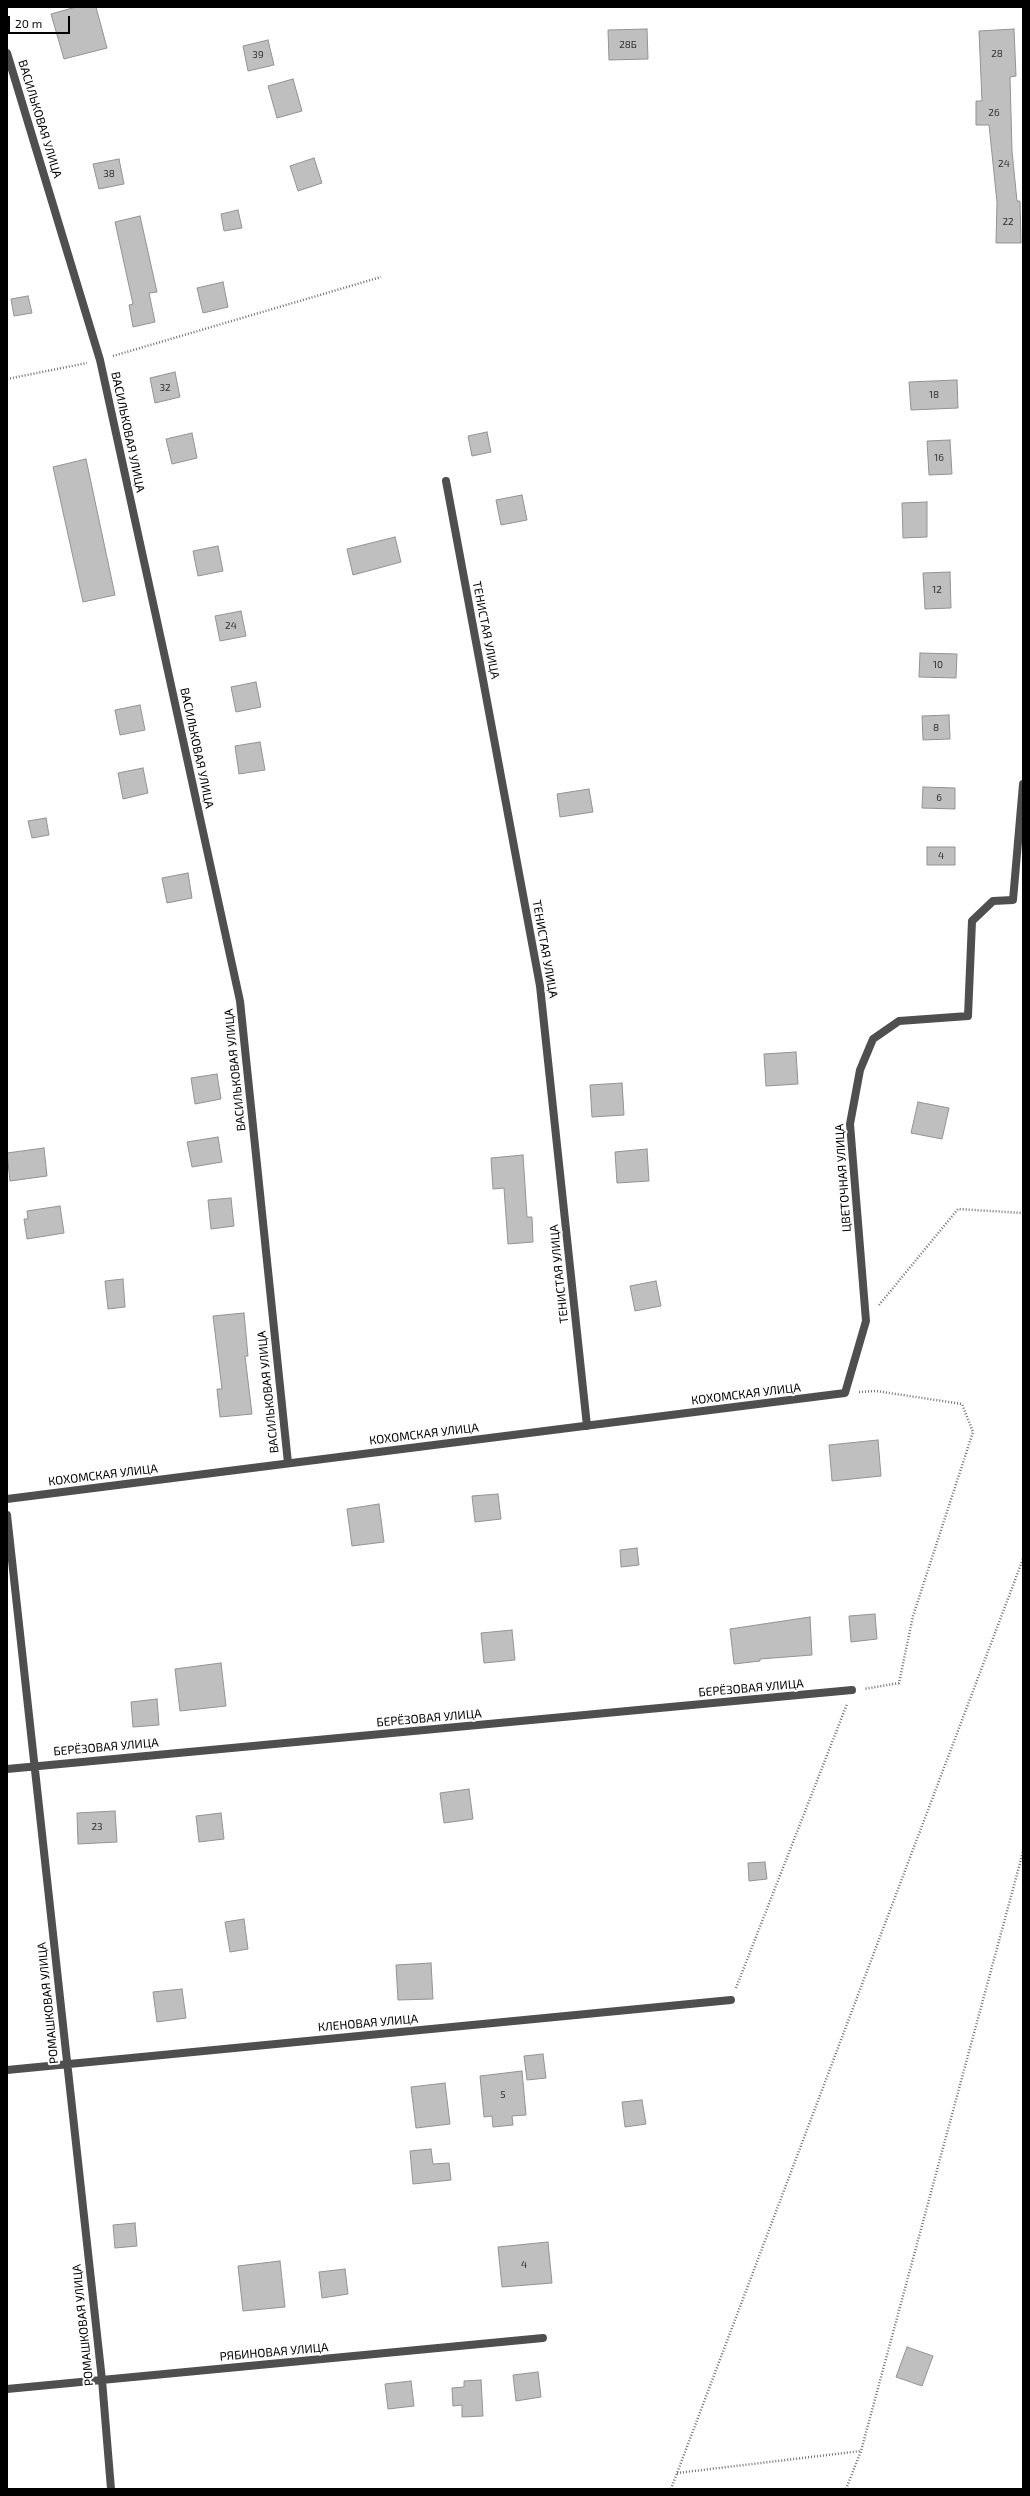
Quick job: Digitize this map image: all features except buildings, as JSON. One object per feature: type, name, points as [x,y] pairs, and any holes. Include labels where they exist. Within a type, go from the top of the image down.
[{"type":"street","name":"ВАСИЛЬКОВАЯ УЛИЦА","points":[[7,52],[100,360],[240,1000],[288,1463]]},
{"type":"street","name":"ТЕНИСТАЯ УЛИЦА","points":[[446,482],[540,986],[587,1426]]},
{"type":"street","name":"ЦВЕТОЧНАЯ УЛИЦА","points":[[845,1393],[866,1321],[850,1124],[860,1070],[873,1039],[899,1021],[968,1016],[972,921],[993,901],[1013,900],[1023,784]]},
{"type":"street","name":"КОХОМСКАЯ УЛИЦА","points":[[7,1499],[845,1393]]},
{"type":"street","name":"РОМАШКОВАЯ УЛИЦА","points":[[7,1515],[102,2380],[111,2489]]},
{"type":"street","name":"БЕРЁЗОВАЯ УЛИЦА","points":[[7,1769],[852,1690]]},
{"type":"street","name":"КЛЕНОВАЯ УЛИЦА","points":[[7,2070],[731,2000]]},
{"type":"street","name":"РЯБИНОВАЯ УЛИЦА","points":[[7,2389],[543,2338]]},
{"type":"path","points":[[7,379],[100,360],[381,277]]},
{"type":"path","points":[[866,1321],[958,1209],[1023,1213]]},
{"type":"path","points":[[731,2000],[852,1690],[899,1683],[913,1616],[973,1432],[962,1404],[876,1391],[845,1393]]},
{"type":"path","points":[[671,2489],[1023,1559]]},
{"type":"path","points":[[846,2489],[861,2451],[1023,1852]]},
{"type":"path","points":[[677,2473],[861,2451]]}]
